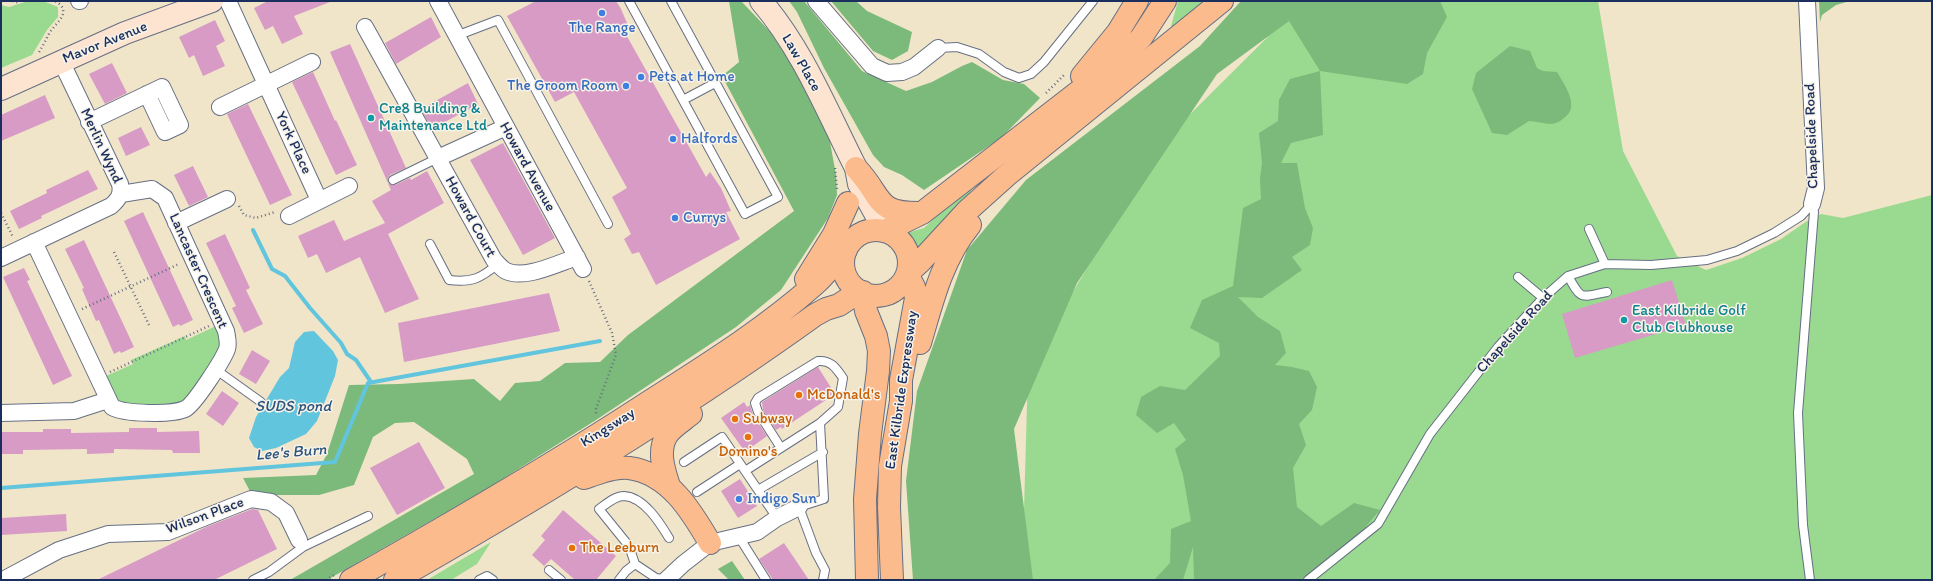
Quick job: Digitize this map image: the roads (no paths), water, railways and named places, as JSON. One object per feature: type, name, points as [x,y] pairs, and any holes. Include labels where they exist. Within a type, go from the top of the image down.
[{"type":"main road","points":[[1062,105],[1073,86],[1118,32],[1137,1]]},
{"type":"main road","points":[[901,401],[947,260],[958,240],[978,216],[999,166],[1062,105],[1118,60],[1141,38],[1165,1]]},
{"type":"main road","points":[[885,231],[922,213],[999,166],[1156,56],[1222,1]]},
{"type":"main road","points":[[1141,38],[1156,56]]},
{"type":"main road","points":[[856,168],[868,181],[877,198],[886,208],[902,214],[922,213]]},
{"type":"main road","points":[[907,274],[909,259],[903,244],[892,234],[885,231],[872,230],[859,235],[846,250],[843,263],[844,270],[850,284],[861,292],[877,296],[888,293],[898,287],[907,274],[967,211],[988,194]]},
{"type":"main road","points":[[795,300],[812,268],[834,234],[842,199]]},
{"type":"main road","name":"Kingsway","points":[[345,576],[450,524],[616,423],[767,324],[815,284],[846,250]]},
{"type":"main road","name":"East Kilbride Expressway","points":[[892,580],[889,507],[890,466],[901,401],[901,380],[916,298],[914,287],[907,274]]},
{"type":"main road","name":"East Kilbride Expressway","points":[[861,292],[866,312],[876,336],[879,351],[865,499],[866,577]]},
{"type":"main road","name":"Kingsway","points":[[395,580],[544,493],[642,432],[766,350],[815,315],[826,309],[839,305],[861,292]]},
{"type":"main road","points":[[669,486],[662,460],[662,451],[667,434],[766,350]]},
{"type":"main road","points":[[544,493],[603,470],[629,467],[648,473],[669,486],[685,503],[710,543]]},
{"type":"street","name":"Mavor Avenue","points":[[1,89],[125,34],[212,1]]},
{"type":"street","name":"York Place","points":[[228,1],[319,200]]},
{"type":"street","name":"Howard Avenue","points":[[438,1],[580,263]]},
{"type":"street","name":"Law Place","points":[[761,1],[775,19],[811,76],[835,128],[856,168],[859,184],[885,231]]},
{"type":"street","points":[[816,1],[872,66],[887,73],[902,72],[914,67],[938,48]]},
{"type":"street","name":"Chapelside Road","points":[[1807,1],[1816,188],[1812,204]]},
{"type":"street","name":"Howard Court","points":[[365,27],[494,260],[505,271],[522,274],[580,263]]},
{"type":"street","points":[[220,107],[312,62]]},
{"type":"street","name":"Merlin Wynd","points":[[1,258],[111,206],[118,200],[121,194],[120,184],[89,122],[53,65]]},
{"type":"street","points":[[89,122],[147,94]]},
{"type":"street","name":"Howard Court","points":[[438,158],[506,127]]},
{"type":"street","name":"Law Place","points":[[835,128],[846,176],[842,199],[846,250]]},
{"type":"street","points":[[289,216],[349,186]]},
{"type":"street","name":"Lancaster Crescent","points":[[34,242],[112,407],[119,411],[178,412],[186,409],[194,401],[228,348],[227,338],[221,321],[165,198],[152,189],[121,194]]},
{"type":"street","points":[[176,224],[227,199]]},
{"type":"street","points":[[1,413],[74,411],[108,400]]},
{"type":"street","name":"Wilson Place","points":[[3,580],[59,550],[108,534],[168,532],[251,499],[271,502],[286,512],[301,544]]},
{"type":"street","points":[[666,580],[683,564],[710,543],[757,532],[777,518],[799,507]]},
{"type":"lane","points":[[629,1],[745,214],[778,197],[671,1]]},
{"type":"lane","points":[[938,48],[956,47],[979,54],[1004,72],[1019,78],[1031,74],[1044,62],[1093,1]]},
{"type":"lane","points":[[456,36],[498,20],[608,224]]},
{"type":"lane","points":[[683,100],[716,83]]},
{"type":"lane","points":[[393,180],[438,158]]},
{"type":"lane","points":[[1810,580],[1803,525],[1798,413],[1814,212],[1812,204]]},
{"type":"lane","name":"Chapelside Road","points":[[1308,580],[1378,524],[1430,434],[1498,347],[1543,298],[1568,276],[1605,264],[1651,265],[1707,260],[1737,251],[1774,233],[1801,216],[1812,204]]},
{"type":"lane","points":[[1589,229],[1605,264]]},
{"type":"lane","points":[[430,244],[449,280],[464,282],[483,277],[498,264]]},
{"type":"lane","points":[[1568,276],[1578,293],[1585,296],[1607,292]]},
{"type":"lane","points":[[1518,277],[1543,298]]},
{"type":"lane","points":[[697,492],[782,448],[820,423],[838,408],[843,378],[834,365],[824,360],[818,361],[758,398],[755,403],[758,412],[782,448]]},
{"type":"lane","points":[[215,369],[262,402]]},
{"type":"lane","points":[[820,423],[823,452],[824,499],[799,507],[816,553],[826,570],[823,580]]},
{"type":"lane","points":[[684,462],[722,437],[777,518]]},
{"type":"lane","points":[[758,490],[823,452]]},
{"type":"lane","points":[[666,580],[656,578],[635,564],[629,546],[599,509],[612,500],[624,496],[644,504],[661,524],[669,538]]},
{"type":"lane","points":[[253,580],[269,572],[301,544],[368,516]]},
{"type":"lane","points":[[739,537],[766,580]]},
{"type":"lane","points":[[619,580],[626,571],[635,564]]},
{"type":"lane","points":[[549,570],[560,580]]},
{"type":"lane","points":[[479,580],[487,576],[493,580]]},
{"type":"water","name":"SUDS pond","points":[[314,331],[333,351],[338,360],[335,376],[317,421],[306,434],[276,448],[262,451],[254,447],[249,438],[256,417],[280,377],[289,368],[295,342],[304,332]]},
{"type":"waterway","points":[[253,230],[272,269],[285,276],[310,308],[341,343],[347,354],[356,360],[371,382]]},
{"type":"waterway","name":"Lee's Burn","points":[[1,488],[335,462],[368,383],[600,341]]},
{"type":"place","name":"The Range","points":[[602,13]]},
{"type":"place","name":"Pets at Home","points":[[641,77]]},
{"type":"place","name":"The Groom Room","points":[[626,86]]},
{"type":"place","name":"Cre8 Building & Maintenance Ltd","points":[[371,118]]},
{"type":"place","name":"Halfords","points":[[673,139]]},
{"type":"place","name":"Currys","points":[[675,218]]},
{"type":"place","name":"East Kilbride Golf Club Clubhouse","points":[[1624,320]]},
{"type":"place","name":"McDonald's","points":[[799,395]]},
{"type":"place","name":"Subway","points":[[735,419]]},
{"type":"place","name":"Domino's","points":[[748,437]]},
{"type":"place","name":"Indigo Sun","points":[[739,499]]},
{"type":"place","name":"The Leeburn","points":[[572,548]]}]
